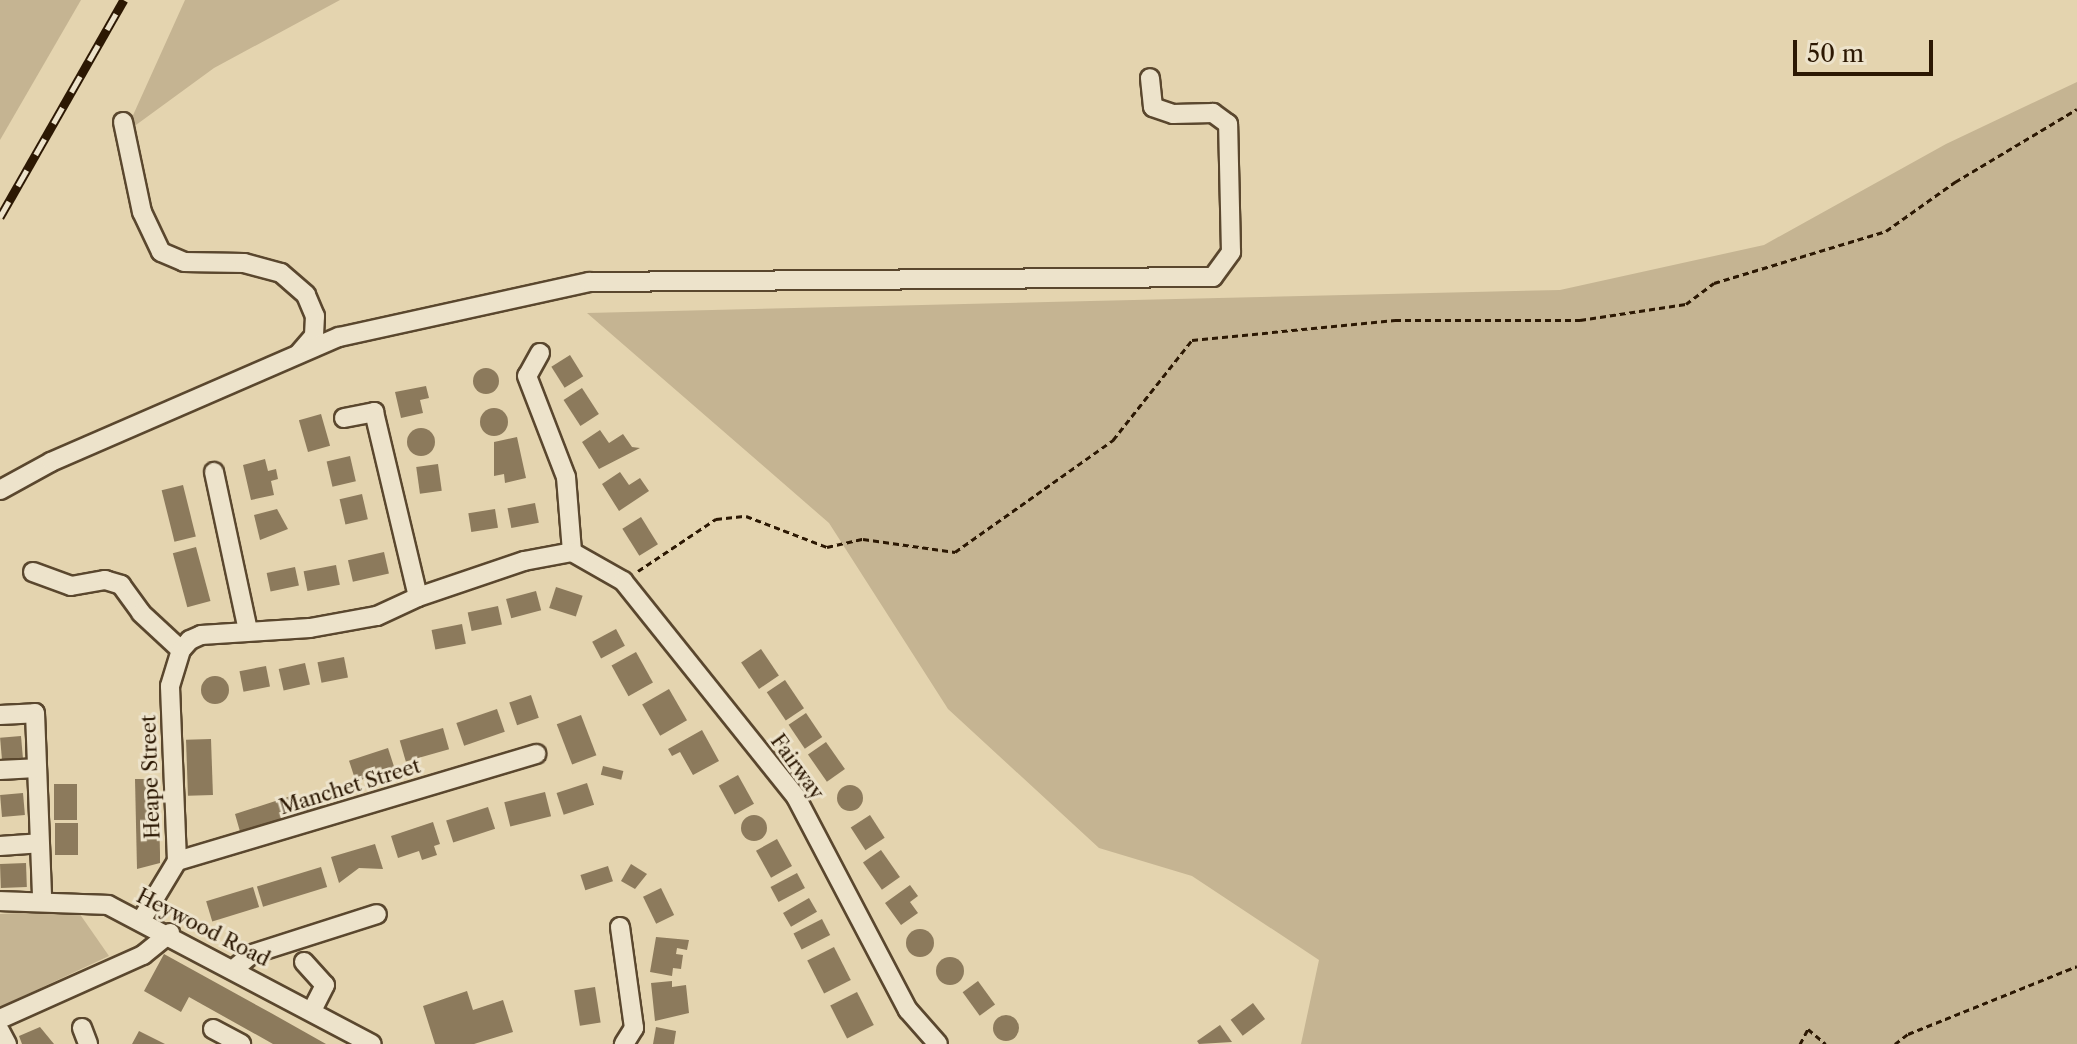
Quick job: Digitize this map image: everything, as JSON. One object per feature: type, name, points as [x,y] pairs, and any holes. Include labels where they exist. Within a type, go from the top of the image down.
[{"type":"street","points":[[0,490],[339,337],[589,282],[1213,277],[1231,252],[1228,124],[1213,113],[1173,114],[1153,107],[1150,78]]},
{"type":"street","points":[[123,122],[142,212],[161,252],[184,262],[244,263],[281,273],[296,285],[310,303],[316,328],[309,346],[294,357]]},
{"type":"street","points":[[33,572],[71,586],[105,580],[121,585],[141,613],[181,650],[201,635],[310,628],[377,616],[418,597],[524,561],[572,552],[566,477],[527,376],[540,353]]},
{"type":"street","points":[[344,418],[374,412],[418,597]]},
{"type":"street","points":[[214,472],[248,631]]},
{"type":"street","name":"Fairway","points":[[572,552],[623,581],[796,797],[908,1010],[938,1044]]},
{"type":"street","name":"Heape Street","points":[[142,919],[177,861],[170,686],[181,650]]},
{"type":"street","points":[[0,715],[35,713],[42,899]]},
{"type":"street","name":"Manchet Street","points":[[177,861],[536,754]]},
{"type":"street","points":[[0,770],[36,768]]},
{"type":"street","points":[[0,846],[39,843]]},
{"type":"street","name":"Heywood Road","points":[[0,901],[91,900],[142,919],[366,1043]]},
{"type":"street","points":[[234,969],[252,954],[377,914]]},
{"type":"street","points":[[620,927],[634,1028],[624,1044]]},
{"type":"street","points":[[0,1019],[143,955],[170,933]]},
{"type":"street","points":[[304,962],[325,985],[312,1011]]},
{"type":"street","points":[[213,1029],[241,1044]]},
{"type":"street","points":[[0,1031],[7,1044]]},
{"type":"path","points":[[623,581],[716,519],[746,516],[827,547],[863,539],[955,552],[1113,440],[1192,340],[1395,320],[1580,320],[1686,304],[1714,283],[1886,231],[1955,182],[2077,109]]},
{"type":"path","points":[[1895,1044],[1908,1034],[2077,966]]},
{"type":"path","points":[[1800,1044],[1808,1029],[1826,1044]]},
{"type":"shaded area","points":[[0,0],[81,0],[0,140]]},
{"type":"shaded area","points":[[185,0],[340,0],[214,68],[125,133]]},
{"type":"shaded area","points":[[2077,82],[2077,1044],[1301,1044],[1319,960],[1192,876],[1099,848],[948,709],[829,523],[587,313],[1560,290],[1764,245],[1946,144]]},
{"type":"shaded area","points":[[77,910],[109,956],[0,1007],[0,914]]},
{"type":"building","points":[[570,355],[583,376],[565,388],[551,367]]},
{"type":"building","points":[[486,368],[495,372],[499,381],[495,390],[486,394],[477,390],[473,381],[477,372]]},
{"type":"building","points":[[426,386],[429,398],[420,400],[423,413],[401,418],[395,392]]},
{"type":"building","points":[[582,388],[599,414],[580,426],[564,400]]},
{"type":"building","points":[[494,408],[504,412],[508,422],[504,432],[494,436],[484,432],[480,422],[484,412]]},
{"type":"building","points":[[321,414],[330,446],[308,452],[299,420]]},
{"type":"building","points":[[421,428],[431,432],[435,442],[431,452],[421,456],[411,452],[407,442],[411,432]]},
{"type":"building","points":[[600,430],[609,443],[623,434],[632,447],[640,448],[599,469],[582,442]]},
{"type":"building","points":[[517,437],[526,478],[505,483],[504,474],[494,476],[494,442]]},
{"type":"building","points":[[350,456],[356,481],[332,487],[327,461]]},
{"type":"building","points":[[265,459],[268,471],[276,469],[278,479],[271,481],[274,495],[251,500],[243,465]]},
{"type":"building","points":[[438,464],[442,491],[420,494],[416,467]]},
{"type":"building","points":[[620,472],[629,485],[640,478],[649,491],[619,511],[602,484]]},
{"type":"building","points":[[183,485],[196,536],[174,542],[162,490]]},
{"type":"building","points":[[362,494],[368,519],[345,525],[340,499]]},
{"type":"building","points":[[535,503],[539,523],[511,528],[508,508]]},
{"type":"building","points":[[277,509],[288,529],[260,540],[254,515]]},
{"type":"building","points":[[495,509],[498,528],[471,532],[468,513]]},
{"type":"building","points":[[641,517],[658,544],[639,556],[622,529]]},
{"type":"building","points":[[196,547],[210,601],[187,607],[173,553]]},
{"type":"building","points":[[384,552],[389,573],[353,582],[348,560]]},
{"type":"building","points":[[336,565],[340,585],[307,591],[304,571]]},
{"type":"building","points":[[295,567],[299,586],[271,592],[267,573]]},
{"type":"building","points":[[556,587],[583,596],[576,617],[549,608]]},
{"type":"building","points":[[536,591],[541,610],[511,618],[506,599]]},
{"type":"building","points":[[498,606],[502,625],[472,631],[468,612]]},
{"type":"building","points":[[462,624],[466,644],[435,650],[432,630]]},
{"type":"building","points":[[616,629],[625,646],[601,658],[592,642]]},
{"type":"building","points":[[761,649],[779,676],[759,689],[741,662]]},
{"type":"building","points":[[636,652],[653,683],[628,696],[612,666]]},
{"type":"building","points":[[344,657],[348,678],[322,683],[317,662]]},
{"type":"building","points":[[305,663],[310,684],[284,691],[279,669]]},
{"type":"building","points":[[266,666],[270,687],[244,692],[239,671]]},
{"type":"building","points":[[215,676],[225,680],[229,690],[225,700],[215,704],[205,700],[201,690],[205,680]]},
{"type":"building","points":[[785,680],[804,708],[786,720],[767,692]]},
{"type":"building","points":[[669,689],[687,720],[660,736],[642,704]]},
{"type":"building","points":[[531,695],[539,718],[517,725],[509,702]]},
{"type":"building","points":[[497,709],[505,732],[464,746],[456,723]]},
{"type":"building","points":[[806,713],[822,737],[805,749],[789,725]]},
{"type":"building","points":[[581,715],[596,755],[572,764],[557,724]]},
{"type":"building","points":[[443,728],[449,749],[406,762],[400,740]]},
{"type":"building","points":[[702,730],[719,761],[693,775],[680,752],[672,756],[668,749]]},
{"type":"building","points":[[21,736],[23,760],[2,762],[0,738]]},
{"type":"building","points":[[211,739],[213,795],[188,796],[186,740]]},
{"type":"building","points":[[826,742],[845,769],[827,782],[808,755]]},
{"type":"building","points":[[388,748],[395,769],[356,782],[349,761]]},
{"type":"building","points":[[603,766],[623,771],[621,780],[601,775]]},
{"type":"building","points":[[738,775],[754,804],[735,815],[719,786]]},
{"type":"building","points":[[135,779],[158,779],[160,853],[160,863],[137,869]]},
{"type":"building","points":[[587,783],[594,805],[564,815],[557,793]]},
{"type":"building","points":[[54,784],[77,784],[77,820],[54,820]]},
{"type":"building","points":[[850,785],[859,789],[863,798],[859,807],[850,811],[841,807],[837,798],[841,789]]},
{"type":"building","points":[[545,792],[551,816],[510,826],[504,802]]},
{"type":"building","points":[[23,793],[25,815],[2,817],[0,795]]},
{"type":"building","points":[[294,795],[296,800],[309,796],[327,808],[241,835],[235,814]]},
{"type":"building","points":[[488,807],[495,829],[453,842],[446,821]]},
{"type":"building","points":[[754,815],[764,818],[767,828],[764,838],[754,841],[744,838],[741,828],[744,818]]},
{"type":"building","points":[[870,815],[885,838],[865,850],[851,828]]},
{"type":"building","points":[[433,822],[440,844],[434,846],[437,855],[422,860],[419,851],[398,858],[391,836]]},
{"type":"building","points":[[55,823],[78,823],[78,855],[55,855]]},
{"type":"building","points":[[777,839],[792,866],[771,878],[756,851]]},
{"type":"building","points":[[375,844],[383,869],[359,868],[339,883],[331,857]]},
{"type":"building","points":[[881,850],[900,877],[882,890],[863,863]]},
{"type":"building","points":[[26,863],[27,887],[1,888],[0,864]]},
{"type":"building","points":[[631,864],[647,874],[635,889],[621,881]]},
{"type":"building","points":[[608,866],[613,881],[585,890],[580,875]]},
{"type":"building","points":[[321,867],[327,887],[263,907],[257,887]]},
{"type":"building","points":[[797,873],[805,888],[778,902],[771,887]]},
{"type":"building","points":[[910,885],[918,896],[910,902],[918,913],[901,925],[885,903]]},
{"type":"building","points":[[253,887],[259,907],[212,921],[206,901]]},
{"type":"building","points":[[661,888],[674,915],[656,924],[643,897]]},
{"type":"building","points":[[809,898],[817,912],[791,927],[783,913]]},
{"type":"building","points":[[822,919],[830,935],[802,950],[793,934]]},
{"type":"building","points":[[920,929],[930,933],[934,943],[930,953],[920,957],[910,953],[906,943],[910,933]]},
{"type":"building","points":[[656,937],[689,940],[687,950],[677,948],[676,954],[683,955],[681,969],[673,968],[672,976],[650,972]]},
{"type":"building","points":[[834,947],[851,980],[824,994],[807,961]]},
{"type":"building","points":[[164,954],[326,1044],[273,1044],[189,997],[181,1012],[144,991]]},
{"type":"building","points":[[950,957],[960,961],[964,971],[960,981],[950,985],[940,981],[936,971],[940,961]]},
{"type":"building","points":[[672,981],[672,987],[686,985],[689,1013],[655,1021],[651,983]]},
{"type":"building","points":[[978,981],[995,1004],[980,1016],[963,992]]},
{"type":"building","points":[[595,987],[601,1023],[580,1026],[574,990]]},
{"type":"building","points":[[467,991],[473,1010],[503,1000],[513,1032],[474,1044],[435,1044],[423,1006]]},
{"type":"building","points":[[857,992],[874,1025],[847,1039],[830,1006]]},
{"type":"building","points":[[1253,1003],[1265,1019],[1243,1036],[1231,1020]]},
{"type":"building","points":[[1006,1015],[1015,1019],[1019,1028],[1015,1037],[1006,1041],[997,1037],[993,1028],[997,1019]]},
{"type":"building","points":[[1220,1025],[1232,1042],[1199,1044],[1197,1041]]},
{"type":"building","points":[[40,1027],[54,1044],[22,1044],[19,1036]]},
{"type":"building","points":[[656,1027],[676,1031],[674,1044],[653,1044]]},
{"type":"building","points":[[139,1031],[165,1044],[132,1044]]},
{"type":"railway","points":[[0,217],[124,0]]}]
